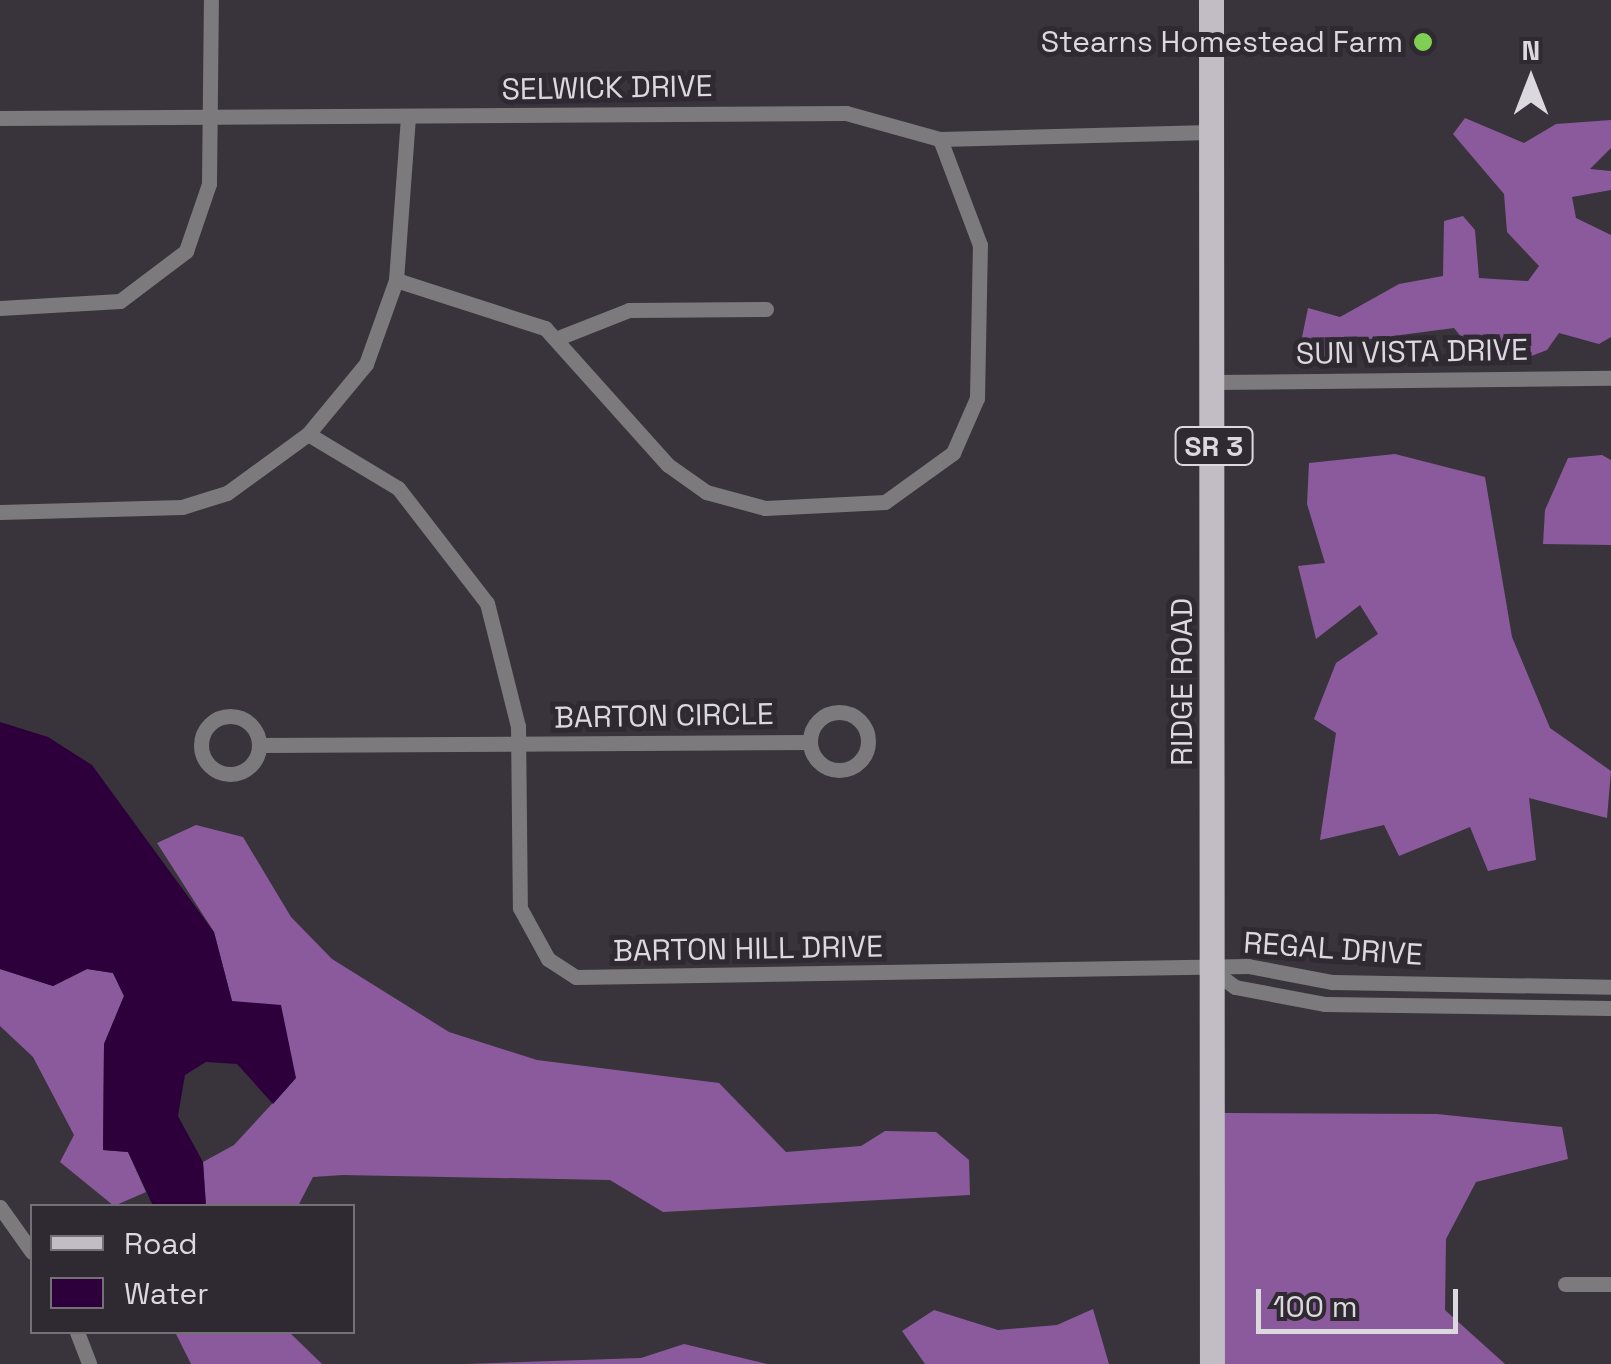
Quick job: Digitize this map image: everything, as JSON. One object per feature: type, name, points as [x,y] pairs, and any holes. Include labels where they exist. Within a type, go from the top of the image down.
[{"type":"main road","name":"RIDGE ROAD","points":[[1211,0],[1212,1364]]},
{"type":"street","points":[[0,308],[104,305],[162,276],[203,218],[210,118],[211,0]]},
{"type":"street","name":"SELWICK DRIVE","points":[[0,118],[846,113],[940,139],[1210,132]]},
{"type":"street","points":[[0,512],[182,507],[226,493],[308,434],[366,364],[396,280],[408,118]]},
{"type":"street","points":[[396,280],[512,312],[558,338],[668,465],[727,501],[861,507],[918,486],[962,439],[981,374],[976,218],[940,139]]},
{"type":"street","points":[[558,338],[630,310],[766,309]]},
{"type":"street","name":"SUN VISTA DRIVE","points":[[1214,382],[1611,378]]},
{"type":"street","name":"BARTON HILL DRIVE","points":[[308,434],[398,488],[462,560],[502,638],[520,745],[520,908],[548,959],[576,978],[1214,972]]},
{"type":"street","name":"BARTON CIRCLE","points":[[259,745],[810,742]]},
{"type":"street","name":"REGAL DRIVE","points":[[1214,972],[1248,966],[1401,984],[1611,986]]},
{"type":"street","name":"REGAL DRIVE","points":[[1214,972],[1235,988],[1325,1004],[1611,1008]]},
{"type":"street","points":[[1401,984],[1401,1006]]},
{"type":"street","points":[[0,1207],[30,1249]]},
{"type":"street","points":[[1564,1284],[1611,1284]]},
{"type":"street","points":[[79,1334],[89,1364]]},
{"type":"shaded area","points":[[1465,118],[1524,143],[1556,124],[1611,120],[1611,148],[1590,169],[1611,171],[1611,190],[1572,197],[1576,218],[1611,235],[1611,337],[1599,344],[1559,333],[1547,350],[1510,364],[1478,358],[1454,328],[1347,342],[1320,364],[1300,347],[1308,308],[1340,317],[1399,284],[1443,276],[1444,221],[1463,216],[1475,230],[1479,278],[1528,281],[1539,266],[1507,232],[1504,194],[1453,134]]},
{"type":"shaded area","points":[[1395,454],[1485,477],[1512,637],[1550,728],[1611,771],[1607,818],[1529,798],[1536,860],[1488,871],[1470,827],[1399,856],[1384,825],[1320,840],[1336,733],[1314,719],[1336,663],[1378,634],[1360,605],[1316,639],[1298,566],[1325,563],[1307,504],[1309,463]]},
{"type":"shaded area","points":[[1602,455],[1611,460],[1611,545],[1543,544],[1545,510],[1568,458]]},
{"type":"shaded area","points":[[196,825],[243,837],[291,917],[332,959],[449,1032],[537,1060],[719,1083],[786,1152],[861,1146],[885,1131],[936,1132],[969,1160],[970,1195],[663,1212],[610,1180],[343,1175],[313,1177],[299,1204],[206,1204],[203,1162],[234,1145],[295,1079],[232,1001],[214,932],[157,843]]},
{"type":"shaded area","points":[[0,969],[53,986],[87,969],[113,973],[124,996],[104,1044],[103,1150],[128,1152],[146,1192],[112,1204],[60,1162],[74,1135],[33,1057],[0,1026]]},
{"type":"shaded area","points":[[1222,1113],[1437,1114],[1562,1127],[1568,1159],[1476,1182],[1446,1239],[1445,1310],[1505,1364],[1223,1364]]},
{"type":"shaded area","points":[[1093,1309],[1109,1364],[925,1364],[902,1331],[934,1310],[998,1330],[1057,1325]]},
{"type":"shaded area","points":[[176,1334],[291,1334],[322,1364],[191,1364]]},
{"type":"shaded area","points":[[684,1344],[767,1364],[466,1364],[641,1358]]},
{"type":"water","points":[[0,722],[48,737],[92,765],[214,932],[232,1001],[281,1005],[296,1078],[273,1104],[237,1064],[206,1062],[185,1075],[178,1116],[203,1162],[206,1204],[152,1204],[128,1152],[103,1150],[104,1044],[124,996],[113,973],[87,969],[53,986],[0,969]]},
{"type":"place","name":"Stearns Homestead Farm","points":[[1423,42]]}]
